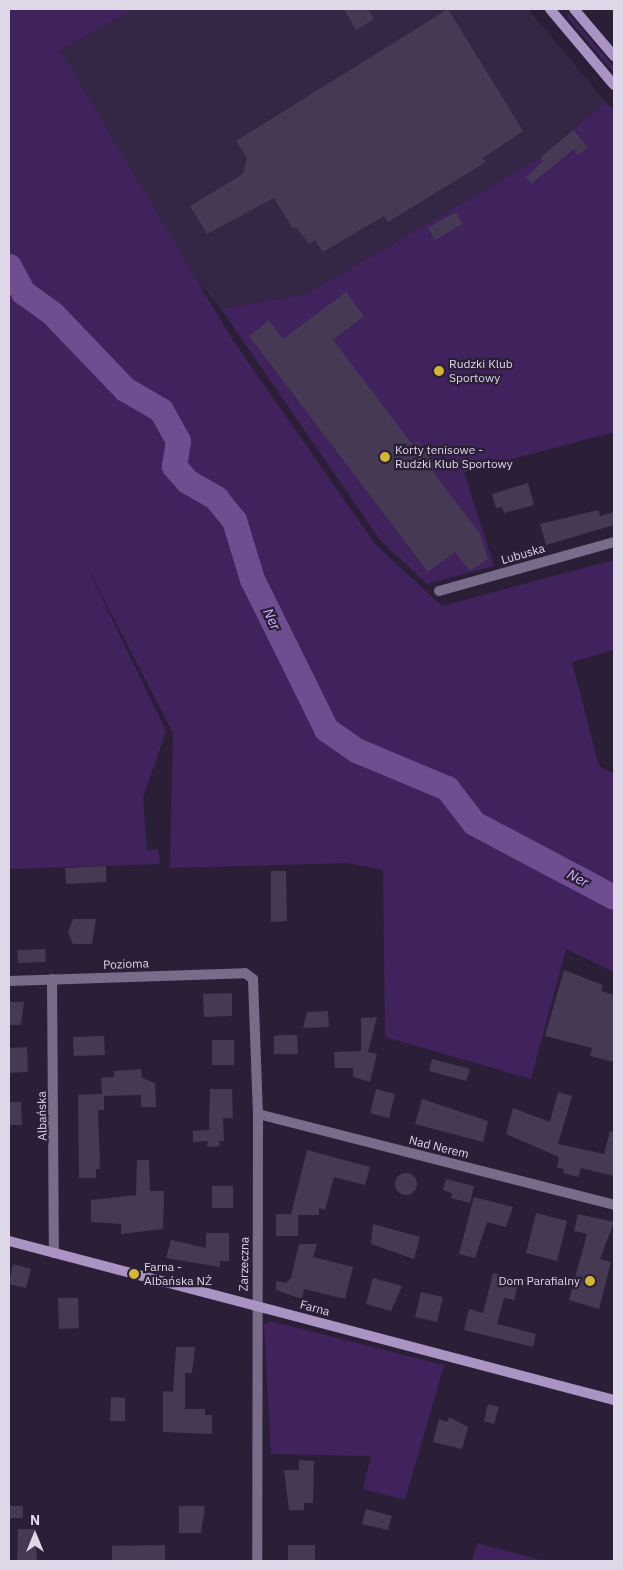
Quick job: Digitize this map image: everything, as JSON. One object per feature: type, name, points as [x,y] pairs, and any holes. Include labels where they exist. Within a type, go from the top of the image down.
[{"type":"street","points":[[550,9],[614,85]]},
{"type":"street","points":[[574,9],[614,56]]},
{"type":"street","name":"Lubuska","points":[[439,591],[614,542]]},
{"type":"street","name":"Pozioma","points":[[9,981],[245,973]]},
{"type":"street","name":"Zarzeczna","points":[[245,973],[255,984],[258,1114],[256,1561]]},
{"type":"street","name":"Albańska","points":[[52,979],[54,1253]]},
{"type":"street","name":"Nad Nerem","points":[[258,1114],[614,1205]]},
{"type":"street","name":"Farna","points":[[9,1241],[614,1400]]},
{"type":"shaded area","points":[[9,9],[133,9],[60,50],[230,336],[375,544],[442,606],[614,560],[614,650],[572,662],[599,766],[614,774],[614,972],[566,949],[531,1079],[385,1037],[383,870],[348,863],[170,868],[173,733],[84,561],[166,731],[143,798],[147,850],[158,849],[160,864],[9,869]]},
{"type":"shaded area","points":[[133,9],[528,9],[606,102],[541,157],[307,294],[221,309],[182,262],[59,49]]},
{"type":"shaded area","points":[[569,14],[614,67],[614,73],[567,17]]},
{"type":"shaded area","name":"Rudzki Klub Sportowy","points":[[606,102],[614,111],[614,432],[464,472],[494,566],[427,584],[380,540],[221,309],[307,294],[541,157]]},
{"type":"shaded area","points":[[270,1321],[444,1365],[405,1500],[363,1489],[371,1456],[271,1454],[264,1325]]},
{"type":"shaded area","points":[[477,1543],[544,1561],[472,1561]]},
{"type":"building","points":[[344,9],[368,9],[374,19],[356,30]]},
{"type":"building","points":[[448,9],[523,131],[483,158],[486,162],[388,222],[384,216],[323,252],[315,240],[309,244],[296,227],[293,229],[274,198],[207,234],[190,206],[243,174],[247,158],[236,141]]},
{"type":"building","points":[[573,130],[588,147],[578,155],[574,149],[531,184],[526,177],[543,161],[541,157]]},
{"type":"building","points":[[456,212],[463,224],[435,240],[428,228]]},
{"type":"building","name":"Korty tenisowe - Rudzki Klub Sportowy","points":[[346,292],[364,316],[333,340],[413,445],[418,441],[438,468],[433,472],[479,532],[488,559],[470,571],[455,552],[428,572],[249,336],[269,320],[283,339]]},
{"type":"building","points":[[528,483],[534,505],[504,513],[502,507],[496,508],[492,494]]},
{"type":"building","points":[[598,510],[600,516],[614,512],[614,525],[546,545],[540,524]]},
{"type":"building","points":[[106,866],[106,882],[66,884],[65,868]]},
{"type":"building","points":[[271,871],[286,871],[287,921],[271,922]]},
{"type":"building","points":[[73,919],[96,919],[92,944],[73,944],[68,932]]},
{"type":"building","points":[[45,949],[46,962],[18,963],[17,950]]},
{"type":"building","points":[[564,970],[603,985],[601,991],[614,995],[614,1062],[590,1056],[592,1048],[545,1036]]},
{"type":"building","points":[[232,993],[232,1016],[204,1017],[203,994]]},
{"type":"building","points":[[9,1002],[24,1002],[21,1025],[9,1025]]},
{"type":"building","points":[[328,1011],[329,1027],[303,1028],[307,1012]]},
{"type":"building","points":[[377,1017],[368,1052],[377,1054],[370,1082],[353,1077],[353,1068],[335,1068],[334,1052],[361,1051],[361,1018]]},
{"type":"building","points":[[297,1035],[298,1054],[274,1054],[274,1036]]},
{"type":"building","points":[[104,1036],[105,1055],[74,1056],[73,1037]]},
{"type":"building","points":[[212,1040],[234,1040],[234,1065],[212,1065]]},
{"type":"building","points":[[27,1047],[28,1072],[9,1073],[9,1048]]},
{"type":"building","points":[[432,1059],[470,1069],[466,1081],[429,1071]]},
{"type":"building","points":[[141,1069],[142,1078],[155,1083],[156,1107],[141,1107],[141,1095],[104,1096],[104,1110],[98,1110],[100,1169],[96,1169],[96,1178],[79,1178],[78,1095],[102,1094],[101,1078],[114,1077],[114,1071]]},
{"type":"building","points":[[210,1089],[232,1089],[233,1118],[223,1118],[224,1141],[219,1141],[220,1146],[207,1147],[208,1141],[193,1142],[193,1131],[209,1130]]},
{"type":"building","points":[[376,1089],[395,1094],[389,1118],[370,1113]]},
{"type":"building","points":[[558,1092],[572,1096],[558,1144],[604,1154],[610,1131],[614,1132],[614,1176],[581,1168],[578,1177],[563,1173],[564,1169],[557,1168],[559,1157],[506,1134],[513,1108],[550,1122]]},
{"type":"building","points":[[422,1099],[488,1121],[483,1142],[415,1124]]},
{"type":"building","points":[[9,1102],[21,1102],[22,1125],[9,1125]]},
{"type":"building","points":[[307,1150],[370,1167],[365,1185],[334,1177],[325,1210],[319,1208],[319,1215],[298,1215],[298,1236],[276,1236],[276,1214],[291,1214]]},
{"type":"building","points":[[137,1160],[149,1160],[150,1191],[164,1191],[163,1229],[121,1234],[121,1224],[91,1222],[91,1200],[136,1195]]},
{"type":"building","points":[[406,1173],[414,1176],[417,1184],[414,1192],[406,1195],[398,1192],[395,1184],[398,1176]]},
{"type":"building","points":[[446,1179],[474,1186],[470,1203],[451,1198],[452,1193],[443,1190]]},
{"type":"building","points":[[212,1186],[233,1186],[233,1208],[212,1208]]},
{"type":"building","points":[[474,1197],[513,1207],[506,1227],[487,1222],[475,1258],[459,1254]]},
{"type":"building","points":[[536,1213],[567,1221],[557,1261],[526,1253]]},
{"type":"building","points":[[578,1214],[614,1222],[600,1259],[611,1262],[599,1309],[569,1300],[587,1234],[574,1231]]},
{"type":"building","points":[[373,1224],[420,1237],[414,1259],[371,1244]]},
{"type":"building","points":[[206,1233],[229,1233],[229,1261],[220,1261],[220,1267],[166,1258],[171,1240],[206,1248]]},
{"type":"building","points":[[299,1244],[317,1244],[313,1257],[353,1267],[345,1299],[304,1289],[302,1299],[276,1290],[276,1281],[286,1283],[291,1278]]},
{"type":"building","points":[[13,1264],[31,1269],[26,1288],[9,1284]]},
{"type":"building","points":[[493,1273],[519,1280],[514,1300],[504,1298],[497,1324],[536,1334],[533,1347],[464,1330],[469,1309],[483,1313]]},
{"type":"building","points":[[373,1278],[402,1286],[391,1311],[366,1304]]},
{"type":"building","points":[[421,1292],[443,1297],[437,1322],[415,1317]]},
{"type":"building","points":[[58,1298],[78,1298],[79,1328],[59,1329]]},
{"type":"building","points":[[176,1347],[195,1347],[192,1373],[185,1373],[185,1409],[205,1409],[205,1415],[212,1415],[212,1434],[163,1432],[163,1391],[173,1392]]},
{"type":"building","points":[[111,1397],[125,1398],[125,1421],[110,1421]]},
{"type":"building","points":[[488,1404],[499,1407],[494,1424],[484,1421]]},
{"type":"building","points":[[449,1417],[468,1427],[462,1449],[433,1442],[439,1419],[447,1422]]},
{"type":"building","points":[[299,1460],[314,1461],[313,1503],[304,1503],[304,1510],[289,1510],[284,1470],[299,1470]]},
{"type":"building","points":[[9,1506],[23,1506],[23,1518],[9,1518]]},
{"type":"building","points":[[179,1506],[205,1506],[201,1533],[179,1533]]},
{"type":"building","points":[[366,1509],[392,1516],[388,1530],[362,1524]]},
{"type":"building","points":[[18,1529],[35,1529],[37,1561],[17,1561]]},
{"type":"building","points":[[165,1545],[165,1561],[112,1561],[112,1546]]},
{"type":"building","points":[[288,1545],[315,1545],[315,1561],[288,1561]]},
{"type":"waterway","name":"Ner","points":[[9,266],[23,292],[53,314],[125,389],[161,410],[178,441],[174,466],[187,481],[216,498],[234,520],[252,579],[326,729],[356,750],[447,788],[474,823],[614,897]]},
{"type":"place","name":"Rudzki Klub Sportowy","points":[[439,371]]},
{"type":"place","name":"Korty tenisowe - Rudzki Klub Sportowy","points":[[385,457]]},
{"type":"place","name":"Farna - Albańska NŻ","points":[[134,1274]]},
{"type":"place","name":"Dom Parafialny","points":[[590,1281]]}]
